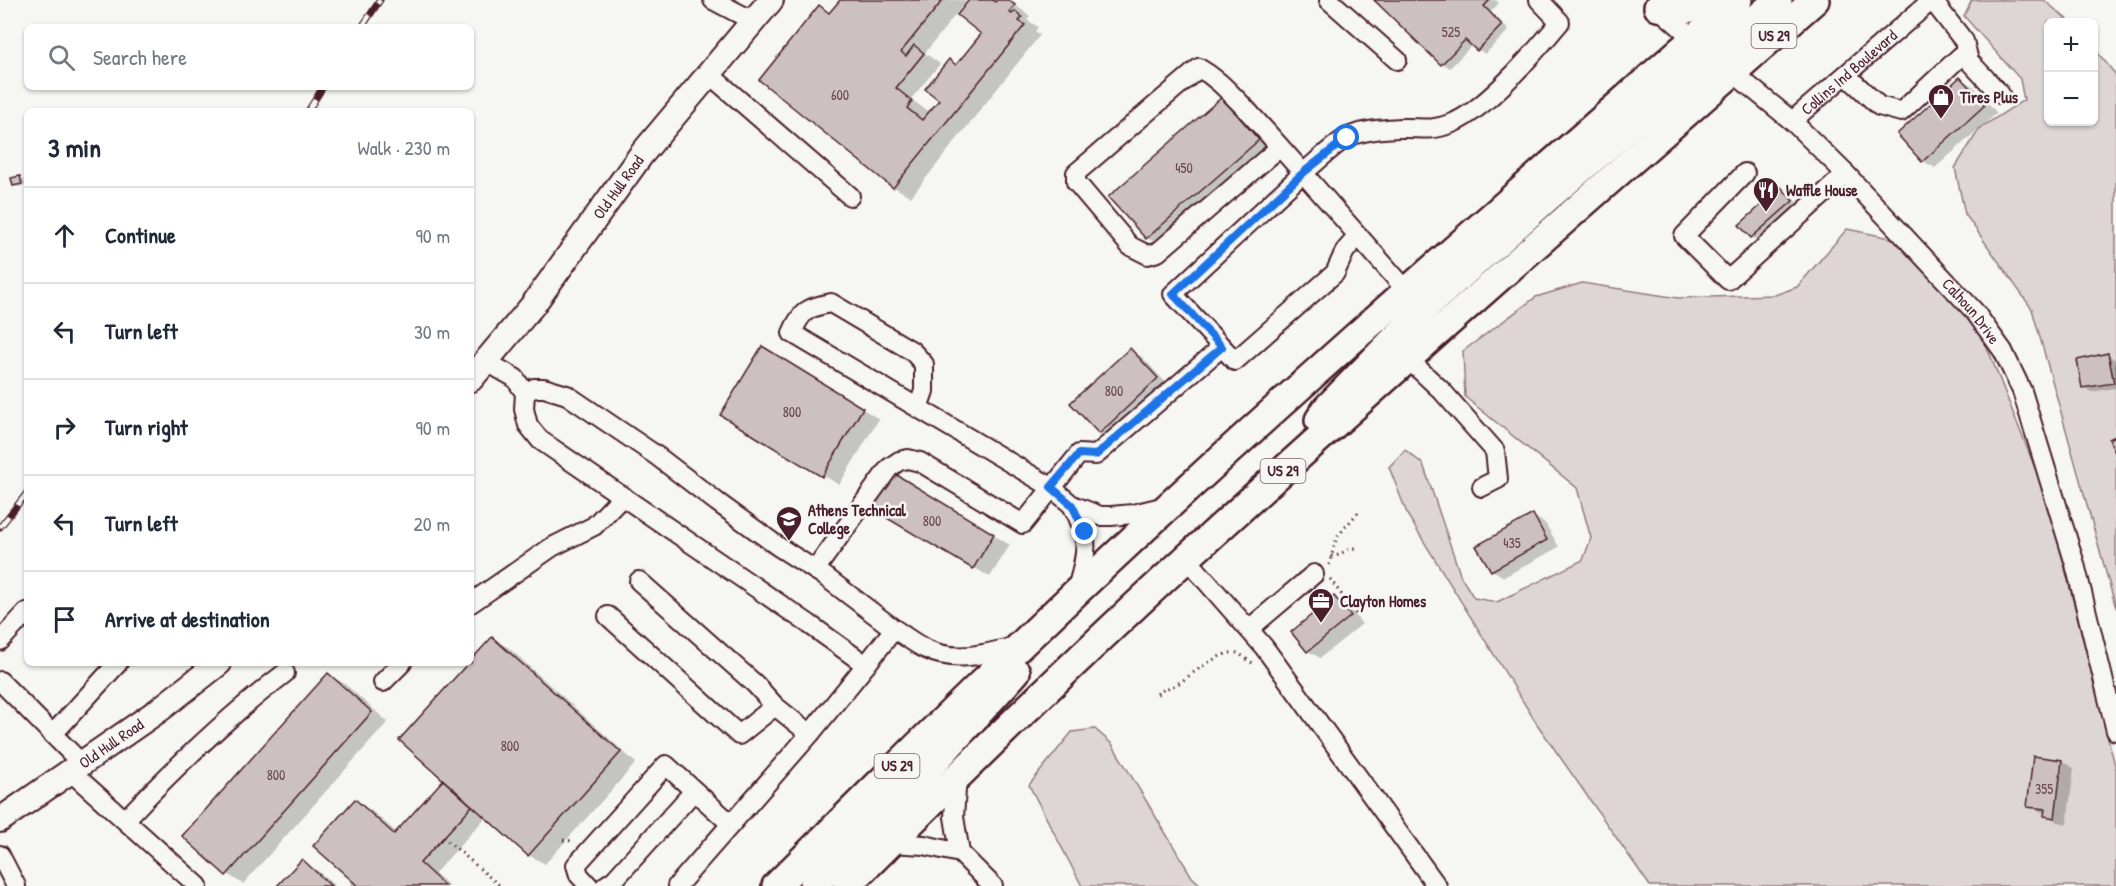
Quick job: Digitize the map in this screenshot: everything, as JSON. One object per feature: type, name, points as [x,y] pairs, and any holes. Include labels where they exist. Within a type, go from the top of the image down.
[{"type":"highway","points":[[1654,4],[1684,10],[1715,0]]},
{"type":"highway","name":"US 29","points":[[847,886],[957,776],[1186,558],[1517,261],[1713,56],[1738,0]]},
{"type":"highway","points":[[1289,466],[1327,408],[1430,303],[1546,199],[1778,0]]},
{"type":"highway","name":"US 29","points":[[776,886],[1076,592],[1407,291],[1713,56],[1815,0]]},
{"type":"highway","points":[[813,886],[904,795],[1022,666],[1045,622]]},
{"type":"main road","name":"Old Hull Road","points":[[478,370],[532,305],[640,155],[771,0]]},
{"type":"main road","name":"Old Hull Road","points":[[0,820],[159,710],[215,666]]},
{"type":"street","points":[[713,0],[753,21]]},
{"type":"street","points":[[1329,0],[1397,60]]},
{"type":"street","points":[[1358,236],[1345,251],[1335,273],[1235,361],[1173,294],[1303,173],[1347,138],[1374,130],[1402,128],[1432,130],[1471,114],[1538,49],[1560,22],[1539,0]]},
{"type":"street","points":[[1932,0],[1965,41],[1969,61],[2000,94]]},
{"type":"street","name":"Collins Ind Boulevard","points":[[1792,121],[1932,0]]},
{"type":"street","name":"Calhoun Drive","points":[[1654,4],[1792,121],[1846,174],[1975,312],[2003,351],[2022,391],[2075,564],[2116,731]]},
{"type":"street","points":[[1846,75],[1879,106],[1901,112],[1966,51]]},
{"type":"street","points":[[1280,147],[1158,252],[1148,255],[1131,246],[1076,182],[1076,173],[1199,68],[1214,76],[1280,147],[1407,291]]},
{"type":"street","points":[[709,74],[850,196]]},
{"type":"street","points":[[1745,174],[1684,236],[1728,280],[1846,174]]},
{"type":"street","points":[[918,408],[924,391],[924,364],[912,351],[831,303],[811,307],[798,318],[792,333],[918,408],[1051,487],[1072,505],[1100,516],[1111,516],[1133,514],[1171,504]]},
{"type":"street","points":[[815,570],[878,482],[899,461],[908,459],[920,462],[1023,524],[1079,454],[1096,455],[1222,347]]},
{"type":"street","points":[[1408,359],[1442,391],[1495,451],[1498,479],[1482,487]]},
{"type":"street","points":[[478,370],[515,378],[525,393],[524,409],[528,425],[540,440],[818,629],[866,665]]},
{"type":"street","points":[[525,393],[534,388],[544,388],[567,396],[657,456],[779,547],[815,570],[924,649],[943,656],[960,658],[1019,646]]},
{"type":"street","points":[[474,601],[552,547],[594,526],[623,496]]},
{"type":"street","points":[[1072,505],[1081,522],[1086,543],[1086,554],[1076,592]]},
{"type":"street","points":[[1186,558],[1264,647],[1437,886]]},
{"type":"street","points":[[1249,629],[1323,572]]},
{"type":"street","points":[[639,581],[810,734]]},
{"type":"street","points":[[0,641],[24,615]]},
{"type":"street","points":[[608,616],[739,735],[775,705]]},
{"type":"street","points":[[677,886],[810,734],[894,629]]},
{"type":"street","points":[[53,734],[115,666]]},
{"type":"street","points":[[383,682],[399,666]]},
{"type":"street","points":[[125,820],[190,754],[249,700],[285,673]]},
{"type":"street","points":[[0,681],[53,734],[76,767],[125,820],[198,886]]},
{"type":"street","points":[[590,886],[579,875],[576,865],[666,765],[731,824]]},
{"type":"street","points":[[957,776],[954,817],[960,853]]},
{"type":"street","points":[[605,886],[614,880],[694,791]]},
{"type":"street","points":[[890,843],[924,845],[960,853],[993,886]]},
{"type":"street","points":[[0,855],[16,886]]},
{"type":"path","points":[[1356,614],[1323,572],[1338,537],[1360,510]]},
{"type":"path","points":[[1331,556],[1336,557],[1347,549],[1356,548]]},
{"type":"path","points":[[1157,694],[1212,660],[1229,654],[1239,653],[1253,663]]},
{"type":"path","points":[[443,837],[500,886]]},
{"type":"shaded area","points":[[1972,0],[2044,0],[2065,18],[2044,18],[2044,126],[2098,126],[2098,53],[2116,75],[2116,608],[2032,309],[1965,214],[1955,168],[1980,128],[2024,100],[2020,79],[1964,16]]},
{"type":"shaded area","points":[[1847,229],[1895,239],[1979,327],[2047,498],[2116,769],[2116,886],[1650,886],[1537,724],[1408,516],[1389,467],[1405,450],[1423,464],[1461,577],[1474,598],[1497,602],[1583,560],[1591,538],[1577,488],[1465,397],[1463,351],[1536,297],[1582,283],[1678,298],[1775,295],[1797,287]]},
{"type":"shaded area","points":[[1095,729],[1112,744],[1192,877],[1202,886],[1082,886],[1029,785],[1072,732]]},
{"type":"building","points":[[840,0],[943,0],[901,52],[906,56],[914,45],[924,53],[896,88],[912,101],[907,108],[922,120],[939,100],[925,89],[949,59],[956,65],[981,34],[957,15],[969,0],[993,0],[995,2],[1008,0],[1015,5],[1009,12],[1012,14],[1015,11],[1022,17],[1019,21],[1025,25],[893,188],[759,80],[819,5],[829,13]]},
{"type":"building","points":[[1374,0],[1490,0],[1484,6],[1502,25],[1477,51],[1465,40],[1441,65]]},
{"type":"building","name":"Tires Plus","points":[[1960,77],[1985,105],[1922,162],[1897,134]]},
{"type":"building","points":[[1222,97],[1259,140],[1146,239],[1108,197]]},
{"type":"building","points":[[20,176],[22,184],[13,186],[11,178]]},
{"type":"building","name":"Waffle House","points":[[1781,187],[1793,201],[1751,238],[1739,225]]},
{"type":"building","points":[[762,346],[863,408],[822,477],[720,415]]},
{"type":"building","points":[[1130,348],[1158,378],[1099,434],[1070,403]]},
{"type":"building","points":[[2108,353],[2114,383],[2082,388],[2077,360]]},
{"type":"building","points":[[2116,436],[2116,455],[2109,439]]},
{"type":"building","points":[[892,472],[994,534],[973,569],[870,508]]},
{"type":"building","points":[[1533,514],[1547,540],[1491,571],[1476,546]]},
{"type":"building","name":"Clayton Homes","points":[[1334,596],[1351,616],[1307,652],[1291,632]]},
{"type":"building","points":[[492,637],[621,752],[528,856],[399,740],[465,666],[474,666],[474,657]]},
{"type":"building","points":[[328,673],[372,712],[226,876],[182,836]]},
{"type":"building","points":[[2033,756],[2062,760],[2055,818],[2044,816],[2045,809],[2027,807]]},
{"type":"building","points":[[443,780],[472,806],[420,863],[445,886],[358,886],[313,846],[355,799],[394,834]]},
{"type":"building","points":[[302,859],[331,886],[277,886]]},
{"type":"railway","points":[[364,24],[380,0]]},
{"type":"railway","points":[[310,108],[321,90]]},
{"type":"railway","points":[[0,527],[24,497]]},
{"type":"place","name":"Tires Plus","points":[[1941,120]]},
{"type":"place","name":"Waffle House","points":[[1766,213]]},
{"type":"place","name":"Athens Technical College","points":[[789,542]]},
{"type":"place","name":"Clayton Homes","points":[[1321,624]]},
{"type":"route","points":[[1085,532],[1072,505],[1051,487],[1079,454],[1096,455],[1222,347],[1173,294],[1303,173],[1347,138]]}]
